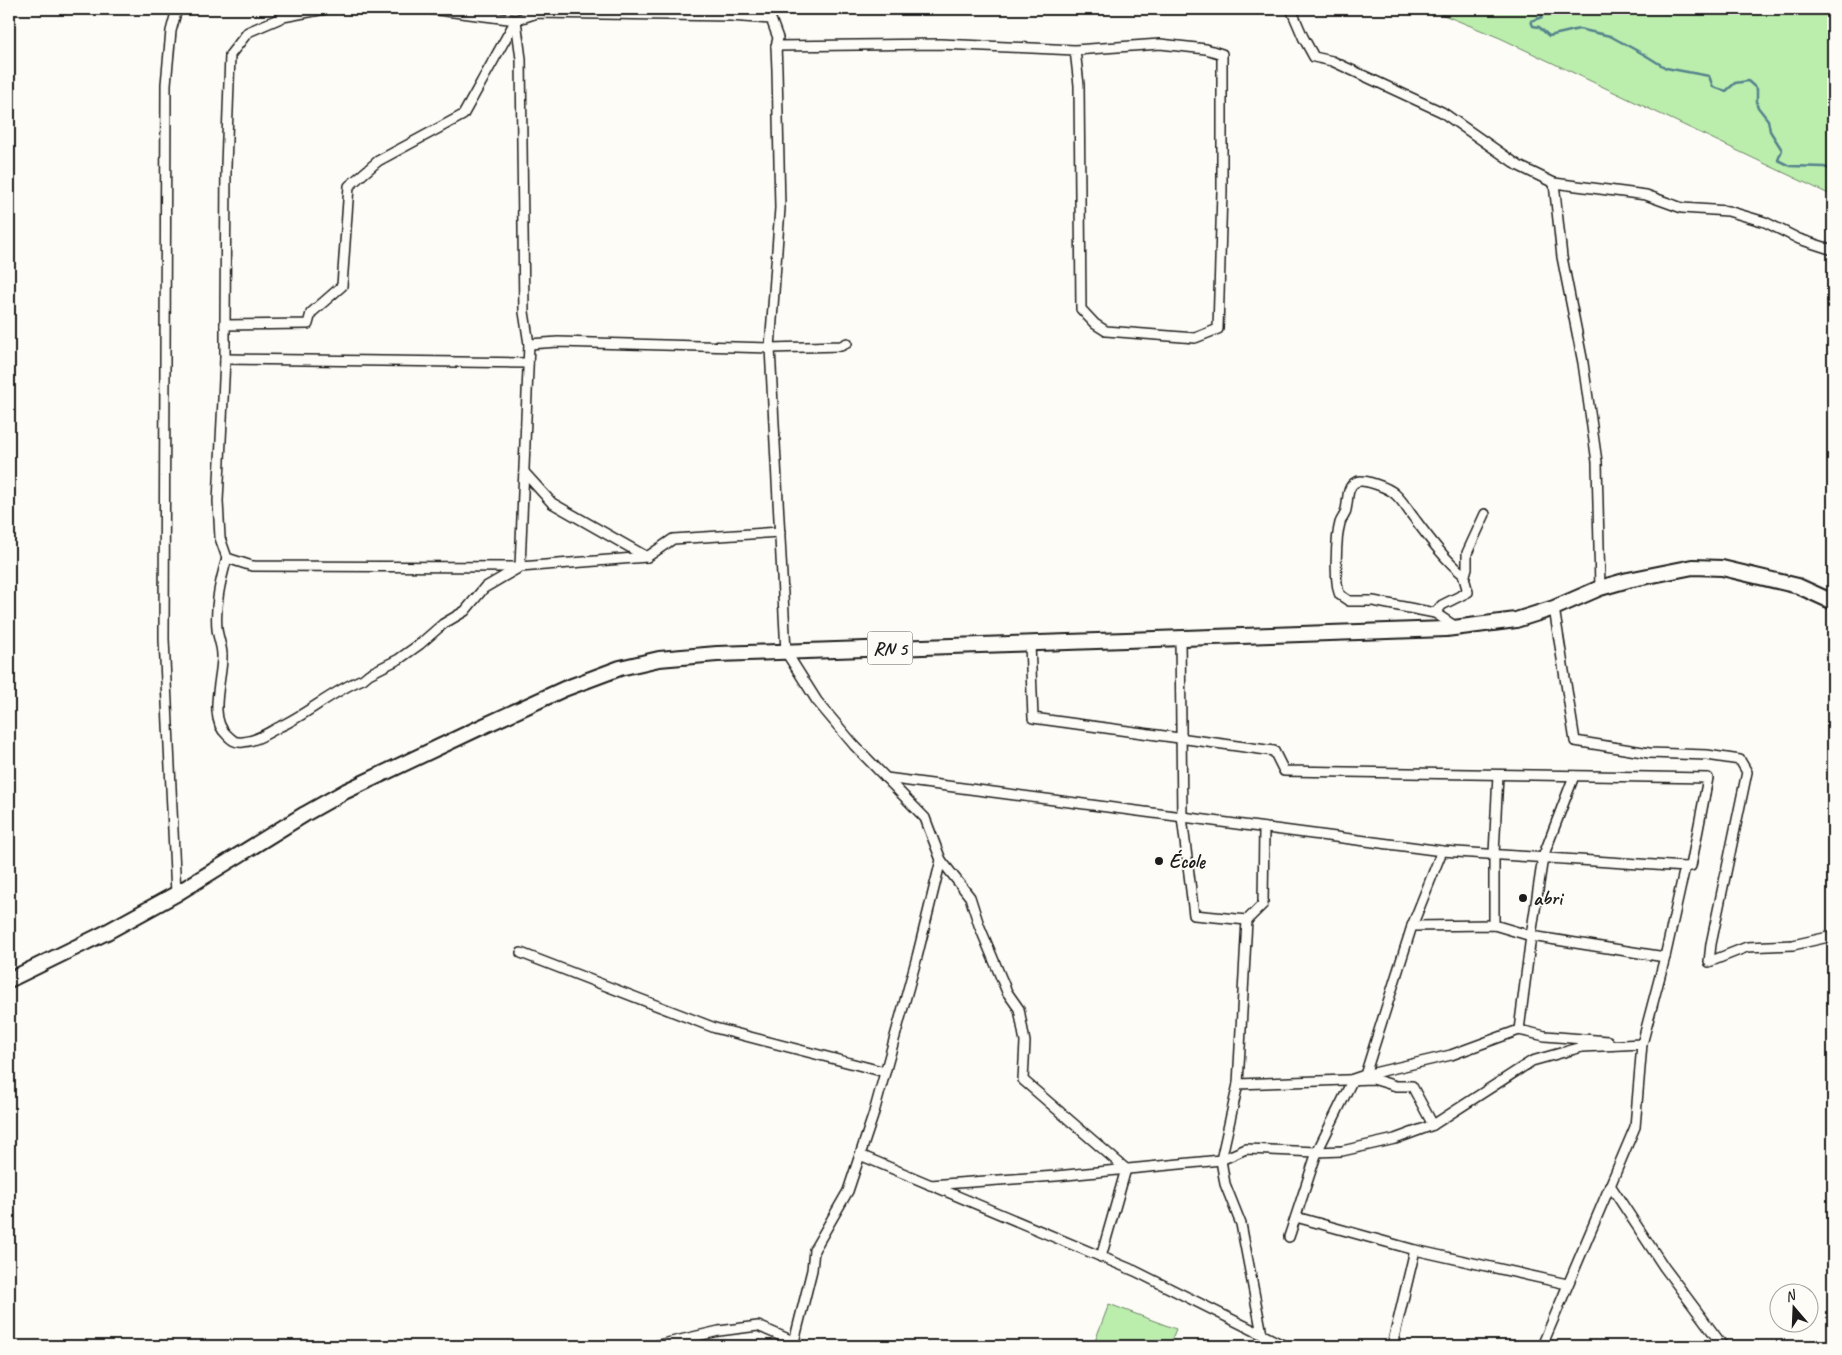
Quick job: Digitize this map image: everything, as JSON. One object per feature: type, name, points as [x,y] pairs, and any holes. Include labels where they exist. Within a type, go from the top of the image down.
[{"type":"main road","name":"RN 5","points":[[9,980],[105,933],[176,894],[305,814],[379,774],[564,689],[620,668],[659,659],[716,654],[1456,628],[1506,622],[1554,608],[1600,588],[1628,580],[1693,567],[1722,568],[1798,586],[1833,602]]},
{"type":"street","points":[[176,9],[171,31],[166,84],[164,610],[176,894]]},
{"type":"street","points":[[325,9],[283,17],[248,32],[230,55],[226,166],[225,359],[218,501],[220,538],[228,558],[220,582],[216,606],[217,631],[222,654],[216,702],[223,732],[234,742],[250,741],[272,732],[369,674],[399,659],[450,618],[465,611],[484,588],[520,567]]},
{"type":"street","points":[[430,9],[516,20],[537,13],[730,16],[771,19],[778,38],[776,46],[780,208],[770,348],[786,652],[817,701],[854,746],[925,818],[941,860],[970,897],[979,925],[1007,992],[1019,1009],[1025,1042],[1023,1080],[1126,1169]]},
{"type":"street","points":[[1291,9],[1314,57],[1332,61],[1442,112],[1519,166],[1554,184],[1646,195],[1682,208],[1728,211],[1765,222],[1803,241],[1833,250]]},
{"type":"street","points":[[225,325],[308,324],[311,313],[342,286],[349,186],[378,161],[463,115],[516,20]]},
{"type":"street","points":[[516,20],[521,59],[524,312],[529,344],[520,567]]},
{"type":"street","points":[[776,46],[940,44],[1075,50],[1160,44],[1206,49],[1222,54],[1222,190],[1218,329],[1195,338],[1106,331],[1095,324],[1081,309],[1079,85],[1075,50]]},
{"type":"street","points":[[1554,184],[1562,257],[1580,345],[1597,462],[1600,588]]},
{"type":"street","points":[[529,344],[558,342],[770,348],[841,346],[847,343]]},
{"type":"street","points":[[225,359],[528,363]]},
{"type":"street","points":[[524,472],[552,502],[647,557]]},
{"type":"street","points":[[1456,628],[1435,612],[1373,601],[1349,601],[1340,595],[1336,580],[1338,537],[1340,521],[1346,513],[1349,490],[1352,485],[1357,481],[1361,481],[1382,485],[1396,494],[1432,541],[1465,576]]},
{"type":"street","points":[[1435,612],[1442,605],[1468,592],[1465,576],[1467,553],[1485,514]]},
{"type":"street","points":[[228,558],[252,566],[520,567],[647,557],[673,538],[780,532]]},
{"type":"street","points":[[1554,608],[1575,741],[1649,753],[1707,755],[1740,760],[1747,772],[1711,944],[1709,962],[1747,948],[1793,945],[1833,936]]},
{"type":"street","points":[[1180,638],[1182,817],[1194,915],[1247,920]]},
{"type":"street","points":[[886,778],[1442,851],[1514,857],[1691,866],[1708,778],[1284,771],[1274,751],[1033,718],[1030,644]]},
{"type":"street","points":[[1494,926],[1494,854],[1498,775]]},
{"type":"street","points":[[1519,1030],[1543,857],[1574,776]]},
{"type":"street","points":[[1262,1334],[1241,1224],[1225,1184],[1221,1160],[1238,1084],[1247,920],[1262,904],[1264,828]]},
{"type":"street","points":[[1365,1075],[1412,926],[1442,851]]},
{"type":"street","points":[[654,1346],[719,1331],[758,1326],[794,1344],[812,1270],[814,1250],[848,1191],[860,1155],[917,957],[941,860]]},
{"type":"street","points":[[1542,1346],[1635,1127],[1642,1044],[1665,957],[1685,867]]},
{"type":"street","points":[[1412,926],[1494,926],[1531,936],[1665,957]]},
{"type":"street","points":[[521,953],[715,1028],[885,1072]]},
{"type":"street","points":[[1289,1237],[1317,1152],[1353,1079],[1451,1055],[1519,1030],[1546,1036],[1642,1044]]},
{"type":"street","points":[[930,1185],[1056,1176],[1221,1160],[1246,1149],[1317,1152],[1342,1151],[1395,1139],[1433,1125],[1532,1061],[1582,1047],[1642,1044]]},
{"type":"street","points":[[1238,1084],[1373,1079],[1396,1086],[1412,1086],[1433,1125]]},
{"type":"street","points":[[860,1155],[1135,1271],[1285,1346]]},
{"type":"street","points":[[1101,1257],[1126,1169]]},
{"type":"street","points":[[1610,1185],[1664,1267],[1723,1346]]},
{"type":"street","points":[[1296,1217],[1415,1250],[1567,1284]]},
{"type":"street","points":[[1392,1346],[1415,1250]]},
{"type":"green space","points":[[1429,9],[1833,9],[1833,196],[1500,38]]},
{"type":"green space","points":[[1109,1304],[1176,1329],[1169,1346],[1093,1346]]},
{"type":"waterway","points":[[1535,9],[1542,13],[1542,17],[1531,21],[1533,26],[1539,27],[1549,36],[1579,29],[1610,36],[1666,68],[1709,76],[1713,87],[1726,91],[1735,83],[1748,81],[1757,89],[1757,106],[1768,120],[1770,131],[1782,150],[1778,160],[1790,166],[1824,167],[1833,170]]},
{"type":"place","name":"École","points":[[1159,861]]},
{"type":"place","name":"abri","points":[[1523,898]]}]
